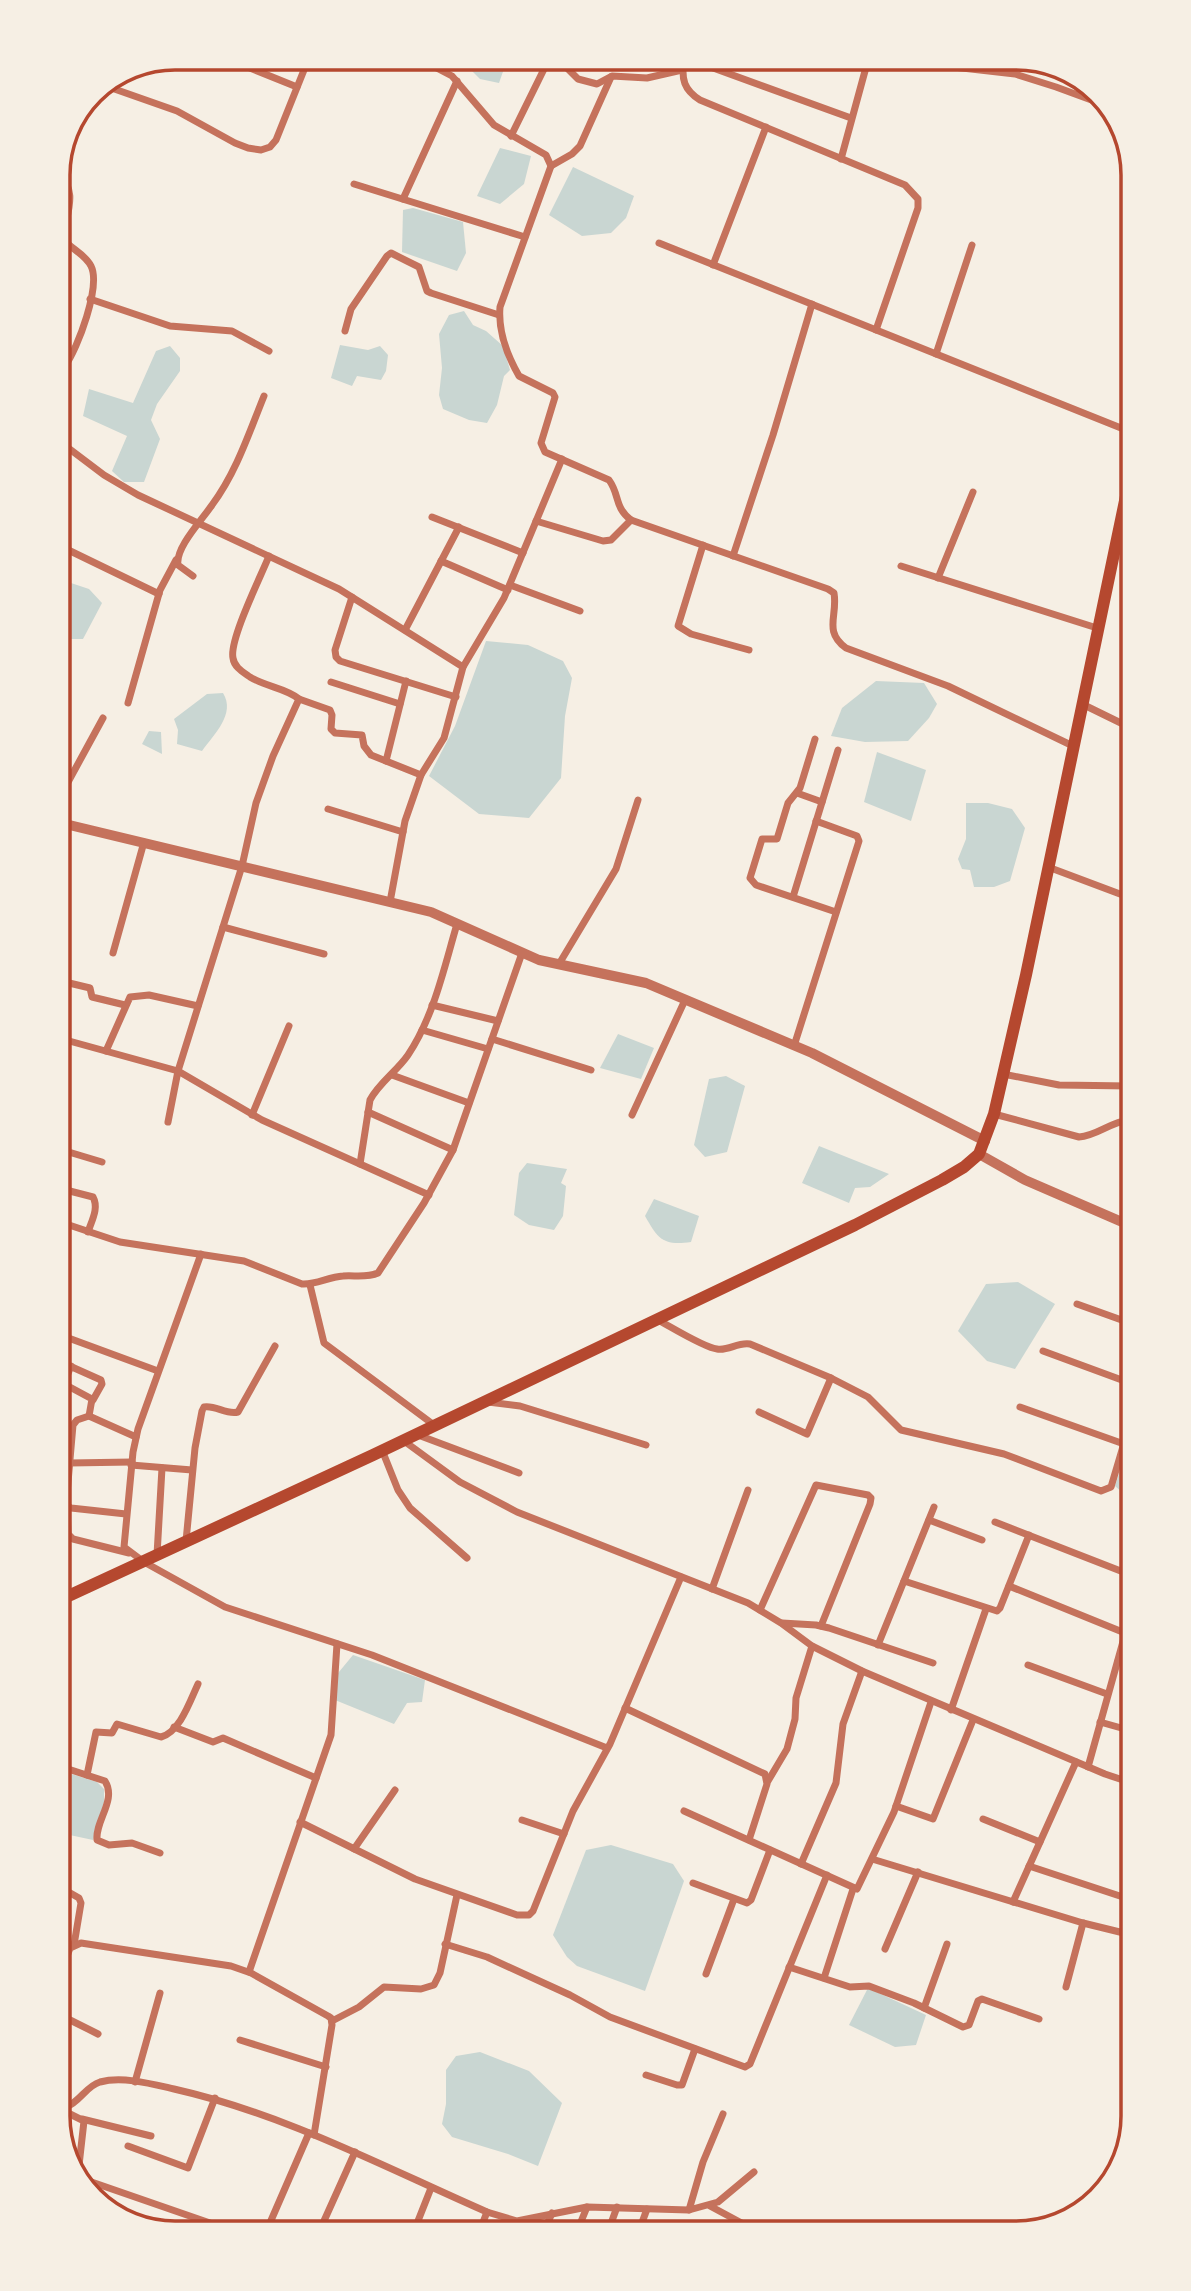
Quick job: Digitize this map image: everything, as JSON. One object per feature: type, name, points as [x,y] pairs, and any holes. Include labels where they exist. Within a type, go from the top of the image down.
[{"type":"main road","points":[[70,1595],[139,1558],[158,1556],[658,1320],[912,1196],[964,1167],[982,1147],[994,1114],[1027,975],[1121,519]]},
{"type":"street","points":[[255,70],[297,87]]},
{"type":"street","points":[[115,89],[177,111],[234,143],[261,150],[270,147],[276,140],[304,70]]},
{"type":"street","points":[[440,70],[457,80],[494,125],[546,155],[551,166]]},
{"type":"street","points":[[511,136],[544,70]]},
{"type":"street","points":[[569,70],[578,79],[597,84],[612,76],[647,78],[682,70],[685,87],[691,94],[905,186],[918,199],[918,208],[876,330]]},
{"type":"street","points":[[719,70],[851,118]]},
{"type":"street","points":[[841,159],[865,70]]},
{"type":"street","points":[[980,70],[1015,74],[1088,99]]},
{"type":"street","points":[[612,76],[580,146],[551,166],[500,307],[501,330],[519,376],[553,393],[555,397],[541,443],[545,452],[609,480],[622,513],[631,520],[828,589],[834,593],[833,633],[837,642],[846,649],[948,686],[1073,746]]},
{"type":"street","points":[[403,199],[457,80]]},
{"type":"street","points":[[713,265],[766,127]]},
{"type":"street","points":[[354,184],[525,237]]},
{"type":"street","points":[[659,243],[1121,428]]},
{"type":"street","points":[[936,354],[972,245]]},
{"type":"street","points":[[70,246],[91,266],[92,284],[83,325],[70,357]]},
{"type":"street","points":[[345,331],[357,300],[391,253],[419,267],[427,291],[499,315]]},
{"type":"street","points":[[90,299],[170,326],[232,331],[269,351]]},
{"type":"street","points":[[733,556],[812,304]]},
{"type":"street","points":[[128,703],[159,594],[182,546],[200,523],[231,473],[264,396]]},
{"type":"street","points":[[70,449],[115,482],[165,509],[200,523],[352,597],[463,667]]},
{"type":"street","points":[[390,902],[403,832],[421,775],[444,738],[463,667],[509,588],[562,459]]},
{"type":"street","points":[[938,578],[973,492]]},
{"type":"street","points":[[432,517],[523,553]]},
{"type":"street","points":[[536,520],[603,541],[611,540],[631,520]]},
{"type":"street","points":[[405,630],[459,527]]},
{"type":"street","points":[[703,545],[678,626],[691,634],[749,650]]},
{"type":"street","points":[[70,551],[159,594]]},
{"type":"street","points":[[269,556],[236,636],[233,657],[236,666],[248,675],[299,699],[330,710],[331,729],[335,733],[362,735],[367,752],[421,775]]},
{"type":"street","points":[[177,559],[181,569],[193,576]]},
{"type":"street","points":[[441,562],[580,611]]},
{"type":"street","points":[[901,566],[1097,628]]},
{"type":"street","points":[[352,597],[335,650],[336,657],[456,697]]},
{"type":"street","points":[[386,761],[406,681]]},
{"type":"street","points":[[331,682],[400,704]]},
{"type":"street","points":[[168,1122],[178,1071],[242,866],[256,803],[299,699]]},
{"type":"street","points":[[1083,704],[1121,723]]},
{"type":"street","points":[[70,778],[103,718]]},
{"type":"street","points":[[815,739],[797,793],[788,803],[777,839],[762,839],[750,878],[755,885],[835,912]]},
{"type":"street","points":[[793,897],[838,750]]},
{"type":"street","points":[[797,793],[822,802]]},
{"type":"street","points":[[559,964],[615,869],[638,800]]},
{"type":"street","points":[[328,809],[403,832]]},
{"type":"street","points":[[794,1046],[859,841],[851,832],[816,821]]},
{"type":"street","points":[[70,824],[430,912],[539,960],[646,983],[794,1046],[982,1147],[1025,1180],[1121,1222]]},
{"type":"street","points":[[113,953],[144,842]]},
{"type":"street","points":[[1048,867],[1121,894]]},
{"type":"street","points":[[360,1164],[368,1112],[375,1091],[408,1055],[422,1030],[457,924]]},
{"type":"street","points":[[223,927],[324,954]]},
{"type":"street","points":[[70,1226],[120,1242],[244,1261],[292,1282],[310,1285],[340,1276],[378,1273],[429,1195],[453,1150],[522,953]]},
{"type":"street","points":[[70,983],[90,988],[92,997],[125,1005]]},
{"type":"street","points":[[106,1051],[131,997],[149,995],[198,1006]]},
{"type":"street","points":[[632,1115],[685,1000]]},
{"type":"street","points":[[432,1005],[498,1021]]},
{"type":"street","points":[[252,1115],[289,1026]]},
{"type":"street","points":[[422,1030],[488,1049]]},
{"type":"street","points":[[492,1039],[591,1070]]},
{"type":"street","points":[[70,1041],[178,1071],[252,1115],[429,1195]]},
{"type":"street","points":[[1003,1074],[1067,1086],[1121,1086]]},
{"type":"street","points":[[392,1075],[469,1103]]},
{"type":"street","points":[[368,1112],[453,1150]]},
{"type":"street","points":[[994,1114],[1079,1137],[1088,1137],[1107,1126],[1121,1122]]},
{"type":"street","points":[[70,1152],[102,1162]]},
{"type":"street","points":[[70,1191],[93,1197],[97,1203],[88,1232]]},
{"type":"street","points":[[201,1254],[135,1437],[124,1547],[225,1607],[388,1661],[607,1748]]},
{"type":"street","points":[[310,1285],[324,1343],[435,1425]]},
{"type":"street","points":[[1077,1304],[1121,1320]]},
{"type":"street","points":[[658,1320],[714,1349],[725,1349],[739,1343],[750,1344],[831,1378],[872,1400],[901,1430],[1004,1454],[1101,1491],[1111,1487],[1121,1454]]},
{"type":"street","points":[[70,1339],[158,1371]]},
{"type":"street","points":[[186,1542],[192,1470],[204,1407],[238,1412],[275,1346]]},
{"type":"street","points":[[1043,1351],[1121,1380]]},
{"type":"street","points":[[70,1365],[101,1380],[102,1384],[93,1400],[89,1416]]},
{"type":"street","points":[[759,1412],[807,1434],[831,1378]]},
{"type":"street","points":[[70,1387],[93,1400]]},
{"type":"street","points":[[482,1401],[513,1405],[646,1445]]},
{"type":"street","points":[[1020,1407],[1121,1443]]},
{"type":"street","points":[[70,1453],[73,1425],[77,1420],[89,1416],[135,1437]]},
{"type":"street","points":[[409,1437],[519,1473]]},
{"type":"street","points":[[409,1437],[460,1482],[483,1496],[760,1610],[812,1646],[862,1671],[973,1720],[1121,1779]]},
{"type":"street","points":[[382,1450],[398,1490],[410,1508],[467,1558]]},
{"type":"street","points":[[70,1462],[192,1470]]},
{"type":"street","points":[[158,1556],[162,1468]]},
{"type":"street","points":[[760,1610],[815,1486],[820,1484],[868,1495],[871,1498],[870,1504],[821,1626]]},
{"type":"street","points":[[712,1589],[748,1490]]},
{"type":"street","points":[[70,1507],[127,1514]]},
{"type":"street","points":[[878,1644],[934,1507]]},
{"type":"street","points":[[929,1520],[982,1539]]},
{"type":"street","points":[[995,1522],[1121,1570]]},
{"type":"street","points":[[904,1581],[997,1611],[1029,1535]]},
{"type":"street","points":[[70,1536],[139,1558]]},
{"type":"street","points":[[300,1822],[415,1879],[517,1916],[529,1915],[533,1911],[573,1811],[625,1708],[681,1577]]},
{"type":"street","points":[[1009,1586],[1121,1631]]},
{"type":"street","points":[[951,1710],[986,1609]]},
{"type":"street","points":[[781,1623],[821,1626],[933,1663]]},
{"type":"street","points":[[248,1972],[334,1725],[337,1644]]},
{"type":"street","points":[[748,1840],[768,1781],[788,1745],[795,1719],[796,1698],[812,1646]]},
{"type":"street","points":[[1088,1767],[1121,1649]]},
{"type":"street","points":[[1028,1665],[1107,1694]]},
{"type":"street","points":[[802,1864],[836,1783],[843,1724],[862,1671]]},
{"type":"street","points":[[87,1775],[96,1732],[112,1733],[117,1724],[163,1737],[174,1727],[198,1684]]},
{"type":"street","points":[[824,1978],[853,1889],[860,1886],[896,1806],[932,1702]]},
{"type":"street","points":[[625,1708],[765,1774],[768,1781]]},
{"type":"street","points":[[896,1806],[933,1819],[973,1720]]},
{"type":"street","points":[[1100,1721],[1121,1728]]},
{"type":"street","points":[[174,1727],[213,1742],[223,1738],[316,1778]]},
{"type":"street","points":[[1013,1902],[1076,1762]]},
{"type":"street","points":[[70,1770],[105,1781],[108,1787],[107,1803],[96,1834],[97,1840],[109,1846],[132,1843],[160,1853]]},
{"type":"street","points":[[354,1849],[395,1790]]},
{"type":"street","points":[[684,1811],[853,1889]]},
{"type":"street","points":[[983,1819],[1040,1842]]},
{"type":"street","points":[[522,1820],[564,1834]]},
{"type":"street","points":[[694,1883],[744,1904],[751,1900],[770,1850]]},
{"type":"street","points":[[872,1859],[1121,1932]]},
{"type":"street","points":[[1029,1866],[1121,1896]]},
{"type":"street","points":[[885,1949],[918,1872]]},
{"type":"street","points":[[445,1944],[487,1957],[570,1995],[610,2018],[742,2067],[748,2066],[827,1875]]},
{"type":"street","points":[[70,1893],[79,1898],[81,1903],[74,1945]]},
{"type":"street","points":[[332,2021],[359,2007],[384,1987],[421,1989],[434,1984],[440,1973],[457,1895]]},
{"type":"street","points":[[706,1974],[734,1899]]},
{"type":"street","points":[[1066,1987],[1083,1923]]},
{"type":"street","points":[[70,1948],[81,1944],[231,1966],[248,1972],[328,2016],[332,2021],[326,2067],[311,2134],[270,2221]]},
{"type":"street","points":[[924,2008],[947,1944]]},
{"type":"street","points":[[789,1967],[854,1987],[869,1986],[961,2026],[967,2026],[978,2001],[985,1999],[1040,2019]]},
{"type":"street","points":[[135,2082],[160,1993]]},
{"type":"street","points":[[70,2020],[98,2034]]},
{"type":"street","points":[[240,2040],[326,2067]]},
{"type":"street","points":[[646,2075],[682,2085],[695,2049]]},
{"type":"street","points":[[70,2106],[99,2083],[135,2082],[215,2098],[355,2152],[486,2212],[517,2221],[587,2207],[689,2210],[710,2206],[754,2172]]},
{"type":"street","points":[[128,2146],[188,2168],[215,2098]]},
{"type":"street","points":[[70,2112],[82,2119],[151,2136]]},
{"type":"street","points":[[689,2210],[702,2162],[723,2114]]},
{"type":"street","points":[[80,2159],[84,2123],[82,2119]]},
{"type":"street","points":[[324,2221],[355,2152]]},
{"type":"street","points":[[95,2183],[203,2221]]},
{"type":"street","points":[[418,2221],[431,2188]]},
{"type":"street","points":[[710,2206],[738,2221]]},
{"type":"street","points":[[581,2221],[587,2207]]},
{"type":"street","points":[[612,2221],[617,2207]]},
{"type":"street","points":[[643,2221],[647,2209]]},
{"type":"street","points":[[483,2221],[486,2212]]},
{"type":"street","points":[[548,2221],[552,2213]]},
{"type":"shaded area","points":[[471,70],[504,70],[499,83],[480,79]]},
{"type":"shaded area","points":[[500,148],[531,156],[524,184],[500,204],[477,196]]},
{"type":"shaded area","points":[[573,167],[634,196],[626,218],[611,233],[582,236],[549,215]]},
{"type":"shaded area","points":[[413,208],[463,222],[466,253],[457,271],[402,252],[403,210]]},
{"type":"shaded area","points":[[464,311],[473,325],[486,331],[503,346],[510,370],[504,376],[497,405],[487,423],[469,420],[443,409],[439,395],[442,368],[439,334],[449,315]]},
{"type":"shaded area","points":[[340,345],[368,350],[380,346],[388,355],[386,371],[381,380],[357,376],[352,386],[331,378]]},
{"type":"shaded area","points":[[170,346],[180,358],[180,371],[157,404],[151,420],[160,439],[144,482],[124,482],[112,471],[127,436],[83,416],[89,389],[133,403],[156,351]]},
{"type":"shaded area","points":[[70,583],[89,589],[102,603],[83,639],[70,639]]},
{"type":"shaded area","points":[[486,641],[528,645],[563,661],[572,678],[565,716],[561,778],[529,818],[479,814],[429,776],[455,726]]},
{"type":"shaded area","points":[[876,681],[924,683],[937,704],[929,718],[908,741],[865,742],[831,736],[842,708]]},
{"type":"shaded area","points":[[223,693],[227,709],[225,716],[202,751],[177,744],[178,730],[174,719],[207,694]]},
{"type":"shaded area","points":[[149,731],[161,732],[162,754],[142,744]]},
{"type":"shaded area","points":[[877,752],[926,770],[911,821],[864,802]]},
{"type":"shaded area","points":[[966,803],[988,803],[1012,809],[1025,828],[1010,881],[994,887],[974,887],[970,870],[962,869],[958,859],[966,839]]},
{"type":"shaded area","points":[[618,1034],[654,1048],[641,1079],[600,1068]]},
{"type":"shaded area","points":[[726,1076],[745,1086],[727,1152],[705,1157],[694,1145],[709,1079]]},
{"type":"shaded area","points":[[819,1146],[889,1174],[870,1187],[855,1188],[849,1203],[802,1183]]},
{"type":"shaded area","points":[[527,1163],[567,1169],[561,1183],[566,1186],[563,1216],[554,1230],[529,1225],[514,1215],[519,1173]]},
{"type":"shaded area","points":[[654,1199],[699,1216],[691,1242],[668,1242],[658,1235],[645,1216]]},
{"type":"shaded area","points":[[1018,1282],[1055,1304],[1015,1369],[987,1361],[958,1331],[986,1284]]},
{"type":"shaded area","points":[[1121,1467],[1121,1491],[1115,1486]]},
{"type":"shaded area","points":[[353,1655],[425,1680],[422,1702],[407,1703],[394,1724],[335,1700],[334,1678]]},
{"type":"shaded area","points":[[70,1774],[97,1782],[104,1789],[104,1802],[93,1840],[70,1835]]},
{"type":"shaded area","points":[[611,1845],[673,1864],[684,1881],[645,1991],[577,1966],[567,1957],[553,1935],[586,1850]]},
{"type":"shaded area","points":[[868,1988],[926,2015],[916,2045],[895,2047],[849,2025]]},
{"type":"shaded area","points":[[480,2052],[529,2071],[562,2103],[538,2166],[452,2137],[442,2124],[446,2104],[446,2070],[456,2056]]}]
